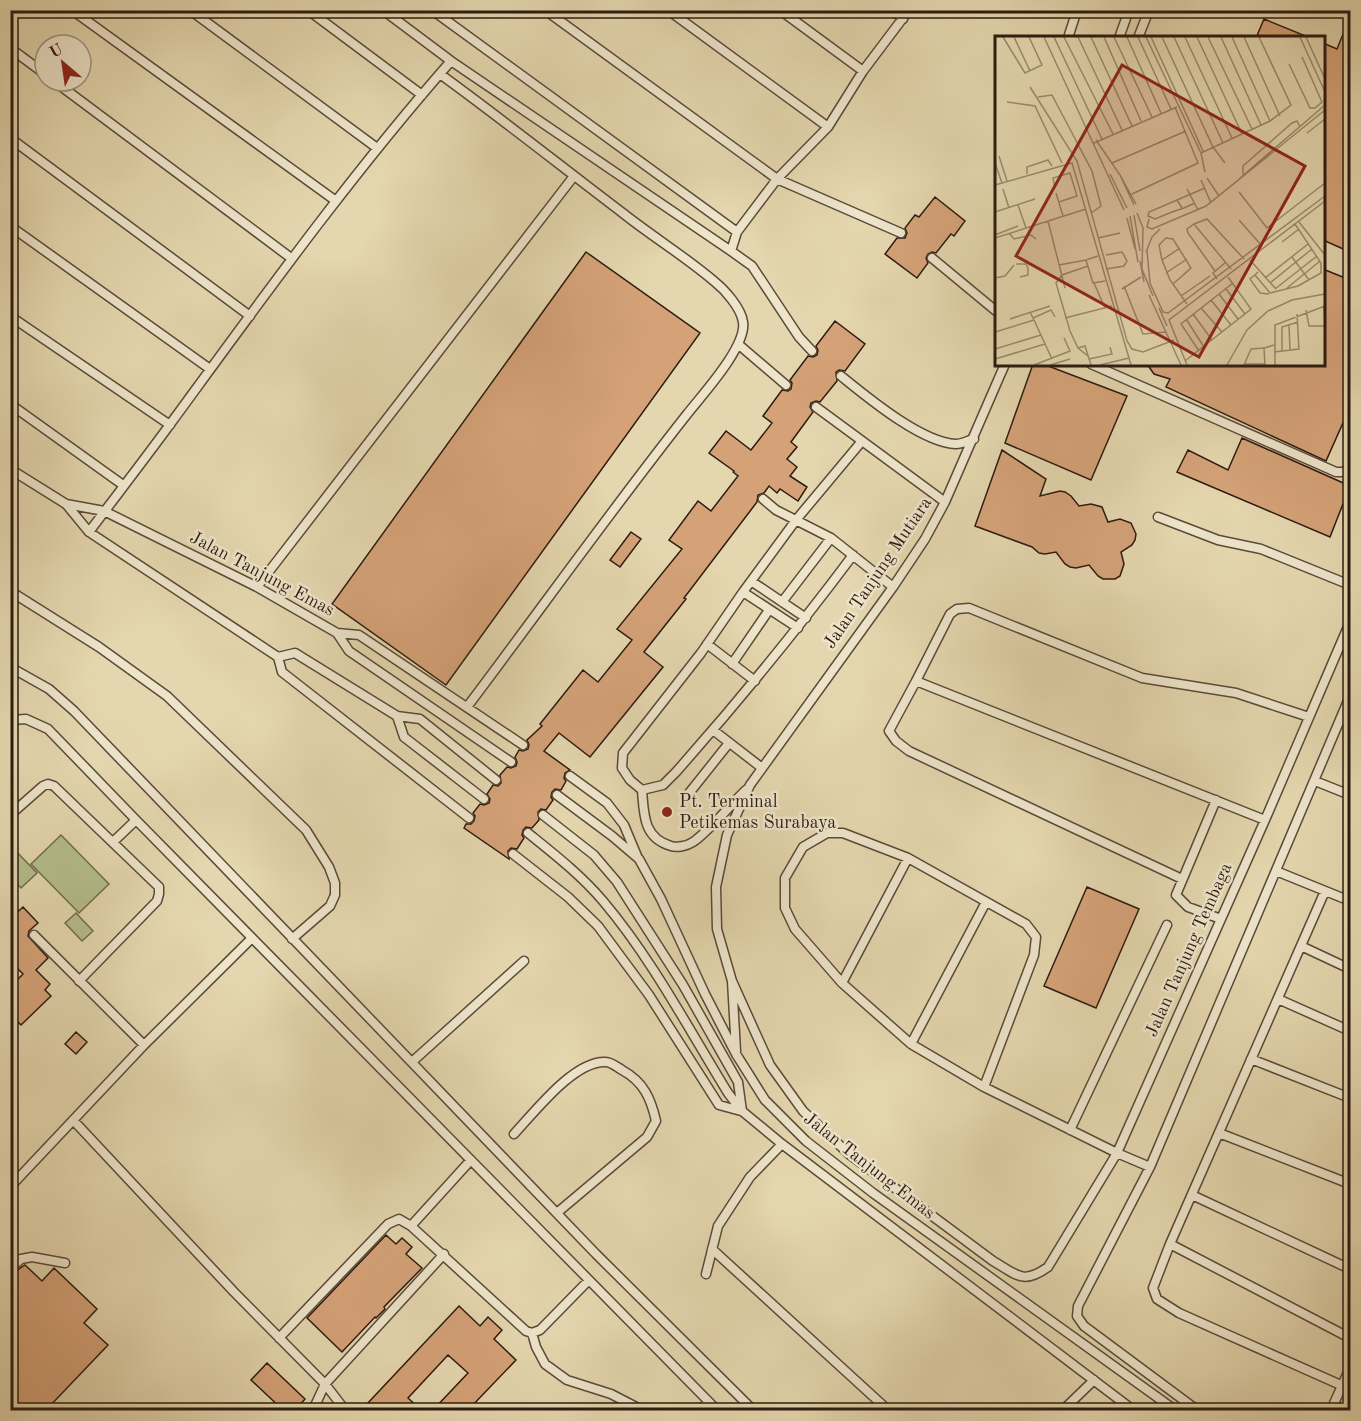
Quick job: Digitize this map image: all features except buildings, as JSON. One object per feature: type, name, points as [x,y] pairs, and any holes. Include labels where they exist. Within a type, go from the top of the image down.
[{"type":"lane","points":[[72,10],[336,201]]},
{"type":"lane","points":[[190,10],[378,148]]},
{"type":"lane","points":[[308,10],[422,95]]},
{"type":"lane","points":[[383,10],[451,61],[752,266],[799,337],[812,351]]},
{"type":"lane","points":[[432,10],[737,232]]},
{"type":"lane","points":[[545,10],[777,179],[901,233]]},
{"type":"lane","points":[[668,10],[828,127]]},
{"type":"lane","points":[[780,10],[863,71]]},
{"type":"lane","points":[[892,10],[903,19]]},
{"type":"lane","points":[[731,251],[737,232],[777,179],[828,127],[863,71],[909,10]]},
{"type":"lane","points":[[1069,36],[1077,10]]},
{"type":"lane","points":[[1120,36],[1129,10]]},
{"type":"lane","points":[[1139,36],[1149,10]]},
{"type":"lane","points":[[10,48],[33,65]]},
{"type":"lane","points":[[89,532],[291,258],[378,148],[451,61]]},
{"type":"lane","points":[[440,74],[716,283],[739,311],[743,321],[743,330],[730,360],[640,473],[549,600],[467,707]]},
{"type":"lane","points":[[70,93],[291,258]]},
{"type":"lane","points":[[10,138],[250,316]]},
{"type":"lane","points":[[257,587],[574,177]]},
{"type":"lane","points":[[10,226],[210,369]]},
{"type":"lane","points":[[932,258],[995,310]]},
{"type":"lane","points":[[10,316],[170,425]]},
{"type":"lane","points":[[738,344],[786,385]]},
{"type":"lane","name":"Jalan Tanjung Mutiara","points":[[642,790],[644,815],[650,832],[659,843],[676,848],[692,842],[750,785],[925,539],[974,439],[1004,366]]},
{"type":"lane","points":[[1096,366],[1336,472],[1344,472],[1350,466]]},
{"type":"lane","points":[[841,376],[873,402],[927,437],[957,444],[974,439]]},
{"type":"lane","points":[[10,404],[123,485]]},
{"type":"lane","points":[[816,407],[945,502]]},
{"type":"lane","points":[[853,555],[755,681],[663,785],[642,790],[630,780],[622,768],[623,753],[796,520],[862,441]]},
{"type":"lane","points":[[10,469],[66,504],[89,532],[278,657],[282,672],[469,818]]},
{"type":"lane","points":[[763,499],[776,510],[831,538],[893,587]]},
{"type":"lane","name":"Jalan Tanjung Emas","points":[[66,504],[104,511],[257,587],[337,633],[349,651],[511,762]]},
{"type":"lane","points":[[1158,517],[1218,540],[1260,549],[1350,585]]},
{"type":"lane","points":[[782,602],[831,538]]},
{"type":"lane","points":[[751,581],[806,618]]},
{"type":"lane","points":[[10,591],[99,646],[167,696],[306,830],[329,867],[335,883],[335,895],[330,906],[292,939]]},
{"type":"lane","points":[[743,592],[798,628]]},
{"type":"lane","points":[[1182,879],[909,751],[896,741],[889,731],[950,614],[957,609],[969,608],[1142,678],[1236,693],[1310,717]]},
{"type":"lane","points":[[732,664],[769,610]]},
{"type":"lane","name":"Jalan Tanjung Tembaga","points":[[732,981],[770,1065],[803,1112],[849,1154],[993,1261],[1018,1276],[1034,1277],[1048,1267],[1117,1153],[1350,622]]},
{"type":"lane","points":[[337,633],[359,634],[523,745]]},
{"type":"lane","points":[[706,644],[755,681]]},
{"type":"lane","points":[[278,657],[295,653],[397,716],[420,719],[496,780]]},
{"type":"lane","points":[[10,667],[49,688],[74,711],[596,1254],[753,1410]]},
{"type":"lane","points":[[916,681],[1265,820]]},
{"type":"lane","points":[[1197,1410],[1084,1326],[1077,1316],[1078,1306],[1150,1167],[1276,871],[1348,710],[1350,696]]},
{"type":"lane","points":[[397,716],[404,737],[484,799]]},
{"type":"lane","points":[[10,720],[27,718],[48,729],[717,1410]]},
{"type":"lane","points":[[713,730],[762,768]]},
{"type":"lane","points":[[686,797],[729,743]]},
{"type":"lane","points":[[570,776],[607,803],[624,825],[639,859]]},
{"type":"lane","points":[[1315,781],[1350,795]]},
{"type":"lane","points":[[10,815],[43,786],[48,784],[54,786],[159,887],[156,901],[79,981]]},
{"type":"lane","name":"Jalan Tanjung Mutiara","points":[[736,1054],[732,981],[717,929],[716,887],[727,835],[750,785]]},
{"type":"lane","name":"Jalan Tanjung Emas","points":[[557,795],[639,859],[661,898],[705,994],[736,1054],[765,1100],[806,1141],[1162,1406],[1175,1410]]},
{"type":"lane","points":[[1216,801],[1176,895],[1188,908],[1221,919]]},
{"type":"lane","points":[[543,815],[594,855],[617,882],[683,985],[738,1082],[742,1111]]},
{"type":"lane","points":[[113,842],[136,820]]},
{"type":"lane","points":[[528,833],[565,863],[601,899],[633,939],[728,1093],[742,1111]]},
{"type":"lane","points":[[984,1087],[1034,955],[1036,937],[1026,924],[908,858],[843,833],[827,833],[803,847],[784,879],[785,908],[795,929],[842,983],[911,1044],[984,1087],[1150,1167]]},
{"type":"lane","points":[[513,854],[568,897],[598,926],[649,995],[719,1106],[742,1111]]},
{"type":"lane","points":[[842,983],[908,858]]},
{"type":"lane","points":[[1276,871],[1350,901]]},
{"type":"lane","points":[[1325,891],[1170,1244],[1153,1288],[1157,1299],[1179,1313],[1343,1386]]},
{"type":"lane","points":[[911,1044],[986,902]]},
{"type":"lane","points":[[1070,1130],[1167,925]]},
{"type":"lane","points":[[34,936],[144,1045]]},
{"type":"lane","points":[[10,1187],[144,1045],[252,938]]},
{"type":"lane","points":[[1301,946],[1350,969]]},
{"type":"lane","points":[[412,1061],[525,961]]},
{"type":"lane","points":[[1278,999],[1350,1031]]},
{"type":"lane","points":[[1251,1059],[1350,1098]]},
{"type":"lane","points":[[514,1134],[552,1093],[591,1064],[608,1062],[632,1075],[650,1098],[657,1121],[647,1137],[558,1212]]},
{"type":"lane","name":"Jalan Tanjung Emas","points":[[742,1111],[782,1144],[1133,1410]]},
{"type":"lane","points":[[74,1120],[325,1384],[345,1410]]},
{"type":"lane","points":[[1219,1133],[1350,1184]]},
{"type":"lane","points":[[706,1274],[718,1226],[750,1177],[782,1144]]},
{"type":"lane","points":[[411,1226],[470,1161]]},
{"type":"lane","points":[[1192,1195],[1350,1269]]},
{"type":"lane","points":[[279,1338],[388,1224],[399,1219],[411,1226],[444,1254],[526,1331],[532,1333],[540,1330],[588,1280]]},
{"type":"lane","points":[[1170,1244],[1350,1338]]},
{"type":"lane","points":[[712,1249],[888,1410]]},
{"type":"lane","points":[[313,1410],[325,1384],[444,1254]]},
{"type":"lane","points":[[10,1269],[21,1259],[32,1257],[65,1263]]},
{"type":"lane","points":[[532,1333],[545,1364],[567,1380],[611,1394],[642,1410]]},
{"type":"lane","points":[[1331,1410],[1350,1368]]},
{"type":"lane","points":[[1063,1410],[1095,1380]]},
{"type":"lane","points":[[699,1410],[708,1402]]},
{"type":"green space","points":[[61,835],[109,884],[79,913],[31,864]]},
{"type":"green space","points":[[12,847],[37,873],[21,888],[11,877]]},
{"type":"green space","points":[[76,913],[93,931],[82,941],[65,923]]},
{"type":"place","name":"Pt. Terminal Petikemas Surabaya","points":[[667,812]]}]
